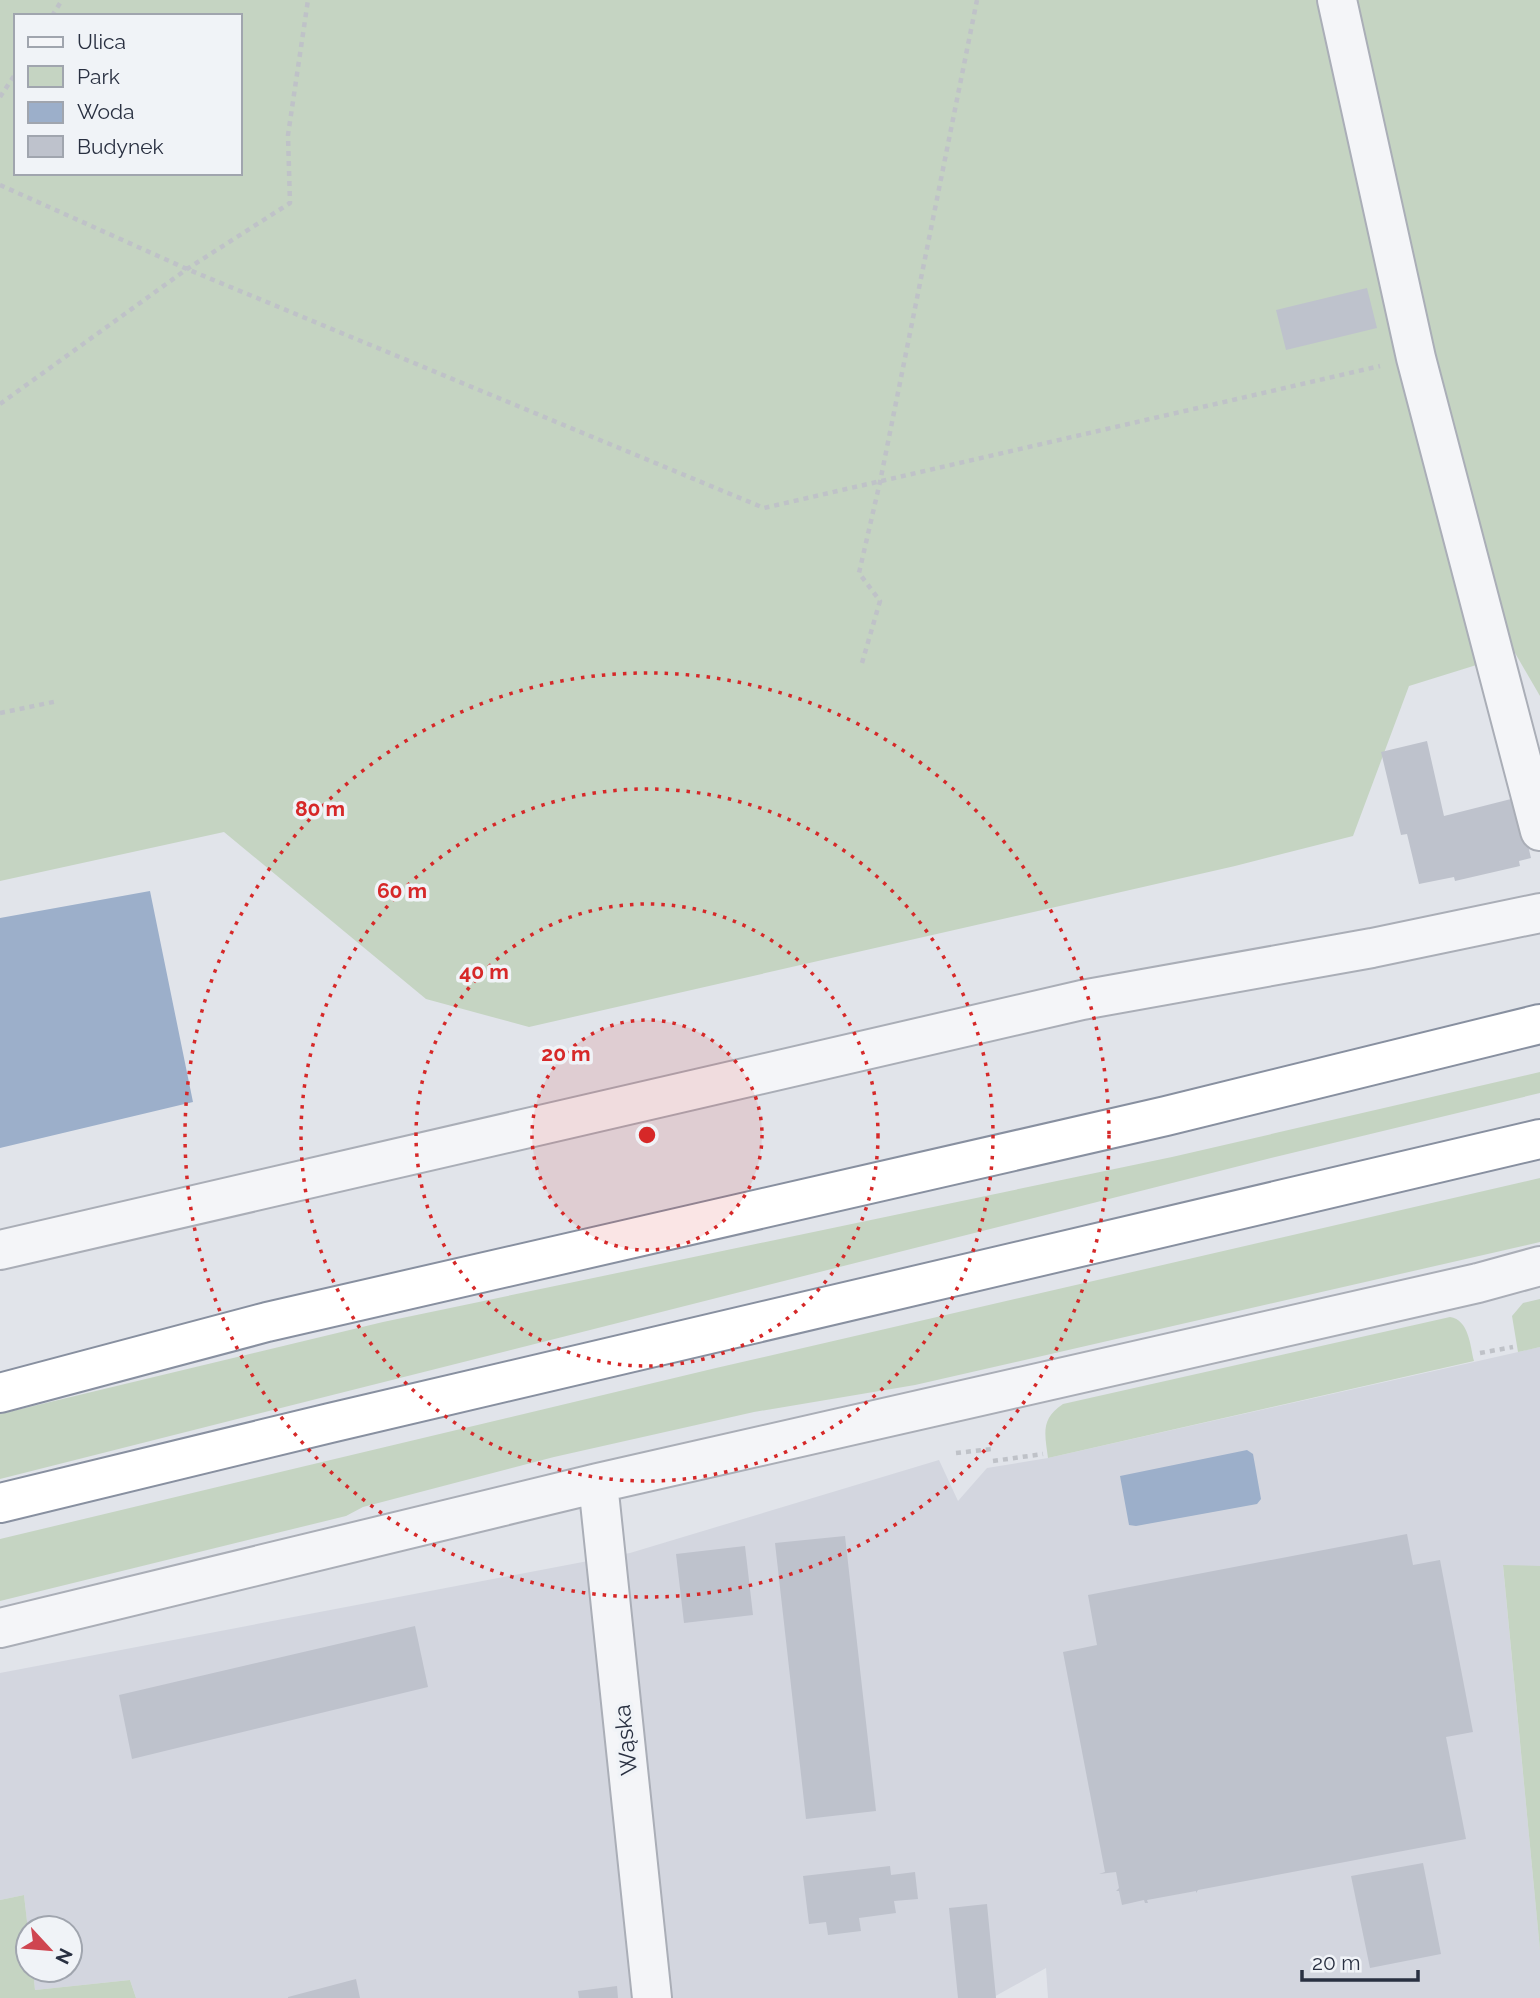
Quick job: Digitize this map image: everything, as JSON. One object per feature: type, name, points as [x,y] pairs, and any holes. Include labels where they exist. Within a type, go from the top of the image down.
[{"type":"highway","points":[[0,1393],[267,1322],[1166,1116],[1540,1024]]},
{"type":"highway","points":[[0,1503],[1540,1139]]},
{"type":"street","points":[[1337,0],[1416,358],[1540,831]]},
{"type":"street","points":[[0,1250],[1082,1000],[1372,948],[1540,913]]},
{"type":"street","points":[[0,1628],[598,1483],[1478,1283],[1540,1266]]},
{"type":"street","name":"Wąska","points":[[598,1483],[652,1998]]},
{"type":"path","points":[[0,404],[187,269],[290,203],[288,135],[308,0]]},
{"type":"path","points":[[862,663],[880,601],[859,573],[880,482],[977,0]]},
{"type":"path","points":[[0,97],[14,76]]},
{"type":"path","points":[[0,185],[187,269],[764,508],[1416,358]]},
{"type":"path","points":[[0,713],[58,701]]},
{"type":"path","points":[[1480,1353],[1513,1347]]},
{"type":"path","points":[[956,1453],[992,1449]]},
{"type":"path","points":[[993,1461],[1043,1454]]},
{"type":"shaded area","points":[[1540,1347],[1540,1566],[1503,1566],[1540,1950],[1540,1998],[1048,1998],[1046,1968],[992,1998],[136,1998],[130,1980],[35,1990],[34,1984],[84,1984],[84,1914],[26,1914],[24,1895],[0,1900],[0,1673],[630,1553],[939,1460],[958,1501],[987,1468],[1048,1458]]},
{"type":"green space","points":[[0,0],[1540,0],[1540,696],[1515,653],[1409,686],[1353,836],[1235,866],[529,1027],[426,999],[224,832],[0,881]]},
{"type":"green space","points":[[1540,1072],[1540,1093],[1271,1158],[0,1479],[0,1414],[383,1322],[1172,1157]]},
{"type":"green space","points":[[1540,1178],[1540,1242],[915,1385],[754,1412],[554,1457],[363,1507],[346,1516],[0,1601],[0,1539],[716,1368]]},
{"type":"green space","points":[[1540,1299],[1540,1347],[1518,1352],[1512,1316],[1523,1303]]},
{"type":"green space","points":[[1450,1317],[1465,1328],[1474,1361],[1048,1458],[1045,1434],[1047,1421],[1063,1404]]},
{"type":"green space","points":[[1503,1565],[1540,1566],[1540,1950]]},
{"type":"green space","points":[[24,1895],[26,1914],[14,1914],[14,1984],[34,1984],[35,1990],[130,1980],[136,1998],[0,1998],[0,1900]]},
{"type":"water","points":[[150,891],[193,1102],[0,1148],[0,918]]},
{"type":"water","points":[[1247,1450],[1253,1454],[1261,1499],[1257,1504],[1136,1526],[1129,1525],[1120,1476]]},
{"type":"building","points":[[1367,288],[1377,328],[1286,350],[1276,310]]},
{"type":"building","points":[[1427,741],[1444,816],[1511,799],[1518,803],[1531,858],[1519,861],[1520,866],[1455,881],[1454,877],[1419,884],[1407,834],[1401,835],[1381,752]]},
{"type":"building","points":[[1407,1534],[1413,1565],[1440,1560],[1473,1732],[1446,1737],[1466,1839],[1198,1890],[1196,1893],[1147,1900],[1148,1903],[1144,1900],[1122,1905],[1119,1891],[1116,1891],[1119,1888],[1116,1872],[1099,1874],[1105,1872],[1063,1652],[1097,1645],[1088,1595]]},
{"type":"building","points":[[845,1536],[876,1811],[806,1819],[775,1543]]},
{"type":"building","points":[[745,1546],[753,1615],[684,1623],[676,1554]]},
{"type":"building","points":[[415,1626],[428,1687],[132,1759],[119,1695]]},
{"type":"building","points":[[1423,1863],[1441,1954],[1370,1968],[1351,1876]]},
{"type":"building","points":[[890,1866],[891,1875],[915,1872],[918,1899],[894,1901],[896,1913],[859,1918],[861,1931],[828,1935],[826,1922],[809,1924],[803,1876]]},
{"type":"building","points":[[987,1904],[996,1998],[958,1998],[949,1908]]},
{"type":"building","points":[[356,1979],[360,1998],[288,1998],[288,1997]]},
{"type":"building","points":[[617,1986],[618,1998],[579,1998],[578,1991]]}]
